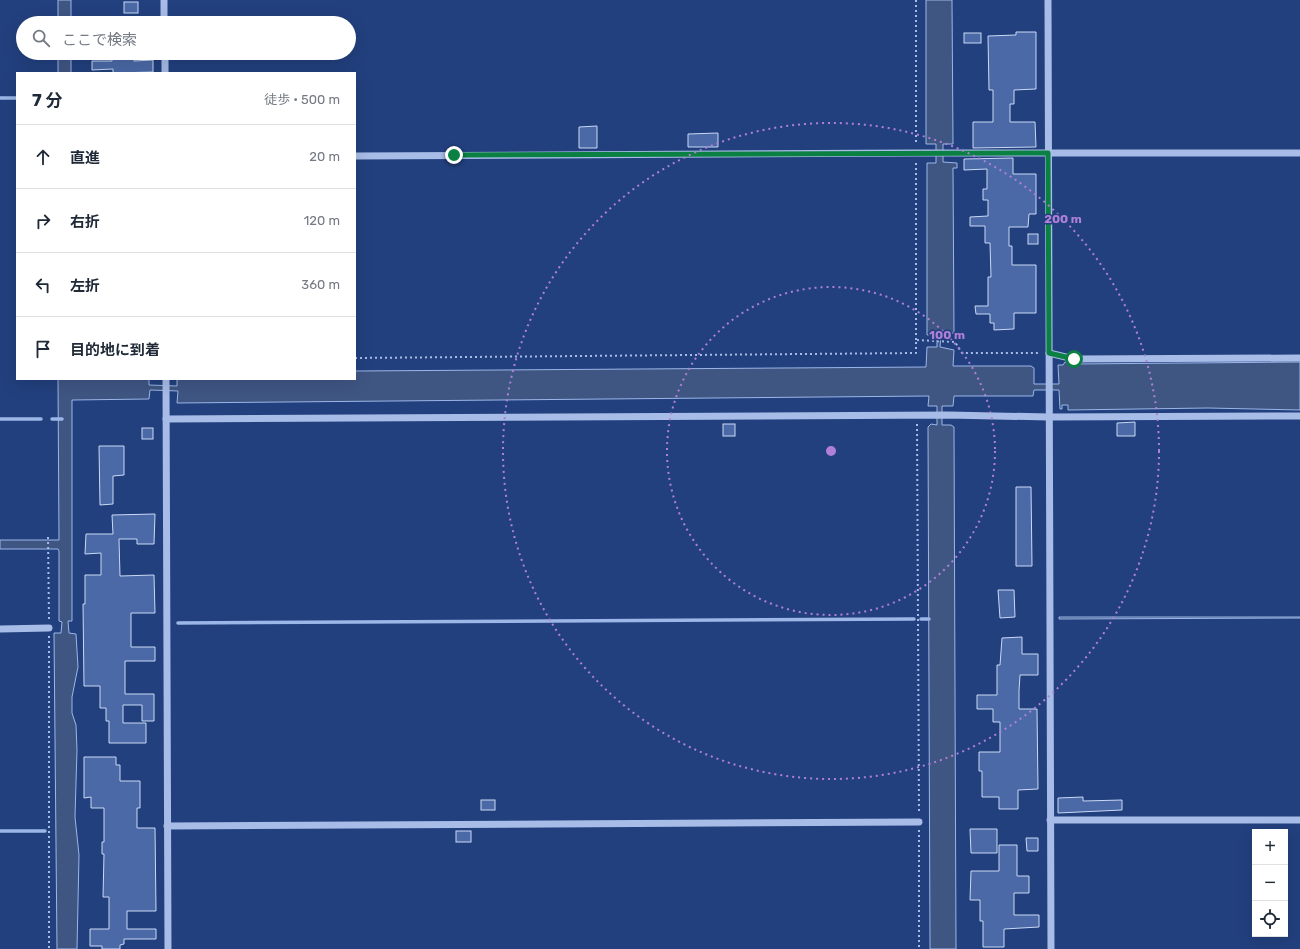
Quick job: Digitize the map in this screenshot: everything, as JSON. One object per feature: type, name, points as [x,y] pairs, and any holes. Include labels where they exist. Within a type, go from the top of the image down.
[{"type":"street","points":[[164,0],[164,16]]},
{"type":"street","points":[[1048,0],[1051,949]]},
{"type":"street","points":[[165,60],[165,72]]},
{"type":"street","points":[[356,156],[916,153],[1300,154]]},
{"type":"street","points":[[1049,353],[1074,359],[1300,358]]},
{"type":"street","points":[[166,380],[168,949]]},
{"type":"street","points":[[166,419],[930,415],[1049,417],[1300,416]]},
{"type":"street","points":[[0,628],[49,628]]},
{"type":"street","points":[[1050,820],[1300,820]]},
{"type":"street","points":[[167,826],[918,822]]},
{"type":"path","points":[[356,358],[916,353],[916,0]]},
{"type":"path","points":[[916,340],[955,342],[962,353],[1049,353]]},
{"type":"path","points":[[917,416],[918,822],[920,949]]},
{"type":"path","points":[[48,537],[49,949]]},
{"type":"water","points":[[58,0],[71,0],[71,16],[58,16]]},
{"type":"water","points":[[926,0],[952,0],[953,144],[943,144],[943,162],[957,163],[957,168],[953,168],[954,333],[941,334],[940,347],[954,350],[953,366],[1031,366],[1034,368],[1034,384],[1059,384],[1058,365],[1063,365],[1065,362],[1073,364],[1300,362],[1300,410],[1208,408],[1068,410],[1068,405],[1062,405],[1062,409],[1060,409],[1059,390],[1034,390],[1033,396],[954,396],[953,406],[942,406],[942,425],[951,425],[954,427],[956,949],[930,949],[928,427],[931,424],[937,425],[937,406],[928,406],[929,396],[177,403],[178,391],[150,390],[149,399],[72,400],[72,621],[68,621],[69,633],[76,634],[78,667],[72,697],[72,713],[76,725],[77,750],[75,817],[79,855],[77,949],[57,949],[54,633],[61,633],[62,622],[59,621],[59,551],[58,549],[0,549],[0,540],[59,540],[58,380],[149,380],[149,385],[177,386],[177,380],[356,380],[356,371],[926,367],[927,347],[937,347],[937,334],[927,335],[927,163],[936,163],[936,144],[926,144]]},
{"type":"water","points":[[58,60],[71,60],[71,72],[58,72]]},
{"type":"water","points":[[1059,617],[1300,617],[1300,618],[1059,619]]},
{"type":"building","points":[[124,2],[138,2],[138,13],[124,13]]},
{"type":"building","points":[[1016,32],[1036,32],[1036,89],[1014,90],[1014,104],[1010,104],[1010,122],[1035,122],[1036,147],[973,148],[973,122],[993,122],[993,90],[989,90],[988,36],[1016,35]]},
{"type":"building","points":[[964,33],[981,33],[981,43],[964,43]]},
{"type":"building","points":[[153,60],[153,72],[113,72],[113,69],[92,70],[92,61]]},
{"type":"building","points":[[597,126],[597,148],[579,148],[579,127]]},
{"type":"building","points":[[718,133],[718,147],[688,147],[688,134]]},
{"type":"building","points":[[1013,158],[1013,174],[1036,174],[1036,214],[1029,214],[1028,227],[1009,227],[1009,246],[1012,246],[1012,265],[1036,265],[1036,313],[1014,313],[1014,329],[994,330],[994,323],[990,323],[990,314],[976,314],[975,306],[988,306],[988,277],[991,277],[990,243],[985,243],[985,226],[970,226],[970,217],[988,216],[988,200],[983,200],[983,189],[987,189],[987,169],[964,170],[964,159]]},
{"type":"building","points":[[1028,234],[1038,234],[1038,244],[1028,244]]},
{"type":"building","points":[[1135,422],[1135,436],[1117,436],[1117,423]]},
{"type":"building","points":[[723,424],[735,424],[735,436],[723,436]]},
{"type":"building","points":[[142,428],[153,428],[153,439],[142,439]]},
{"type":"building","points":[[99,446],[124,446],[124,475],[113,476],[113,504],[100,505]]},
{"type":"building","points":[[1016,487],[1031,487],[1032,566],[1016,566]]},
{"type":"building","points":[[155,514],[154,544],[137,544],[137,539],[119,539],[120,576],[154,575],[155,613],[131,613],[131,647],[155,647],[155,661],[125,661],[125,694],[154,694],[154,721],[142,721],[142,705],[123,705],[123,723],[146,723],[146,743],[109,743],[109,721],[106,721],[106,708],[100,708],[100,686],[84,686],[83,604],[85,604],[85,575],[101,575],[101,553],[85,554],[86,534],[113,534],[112,515]]},
{"type":"building","points":[[998,590],[1014,590],[1015,617],[1000,618]]},
{"type":"building","points":[[1022,637],[1022,654],[1038,654],[1038,675],[1020,675],[1019,709],[1037,709],[1038,789],[1018,790],[1018,809],[999,809],[999,797],[982,797],[982,771],[979,771],[979,752],[1000,752],[1000,722],[993,722],[993,709],[977,709],[977,695],[997,695],[997,665],[1000,665],[1002,638]]},
{"type":"building","points":[[84,757],[116,757],[116,765],[120,765],[120,781],[140,781],[140,808],[137,808],[137,828],[155,828],[156,911],[127,911],[127,929],[156,929],[156,939],[124,939],[124,944],[120,945],[120,949],[102,949],[102,946],[90,946],[90,929],[109,929],[109,897],[103,897],[104,854],[102,854],[102,842],[104,842],[104,808],[91,808],[91,797],[84,798]]},
{"type":"building","points":[[1083,797],[1083,801],[1122,800],[1122,810],[1058,813],[1058,798]]},
{"type":"building","points":[[481,800],[495,800],[495,810],[481,810]]},
{"type":"building","points":[[970,829],[997,829],[997,853],[971,853]]},
{"type":"building","points":[[456,831],[471,831],[471,842],[456,842]]},
{"type":"building","points":[[1026,838],[1038,838],[1038,851],[1027,851]]},
{"type":"building","points":[[999,845],[1017,845],[1017,876],[1029,876],[1029,893],[1014,893],[1014,915],[1039,915],[1039,927],[1004,929],[1004,947],[983,947],[983,921],[980,921],[980,900],[970,900],[971,871],[999,871]]},
{"type":"waterway","points":[[0,98],[16,98]]},
{"type":"waterway","points":[[0,419],[41,419]]},
{"type":"waterway","points":[[52,419],[62,419]]},
{"type":"waterway","points":[[178,623],[914,619]]},
{"type":"waterway","points":[[921,619],[929,619]]},
{"type":"waterway","points":[[0,831],[45,831]]},
{"type":"route","points":[[454,155],[1048,153],[1049,353],[1074,359]]}]
